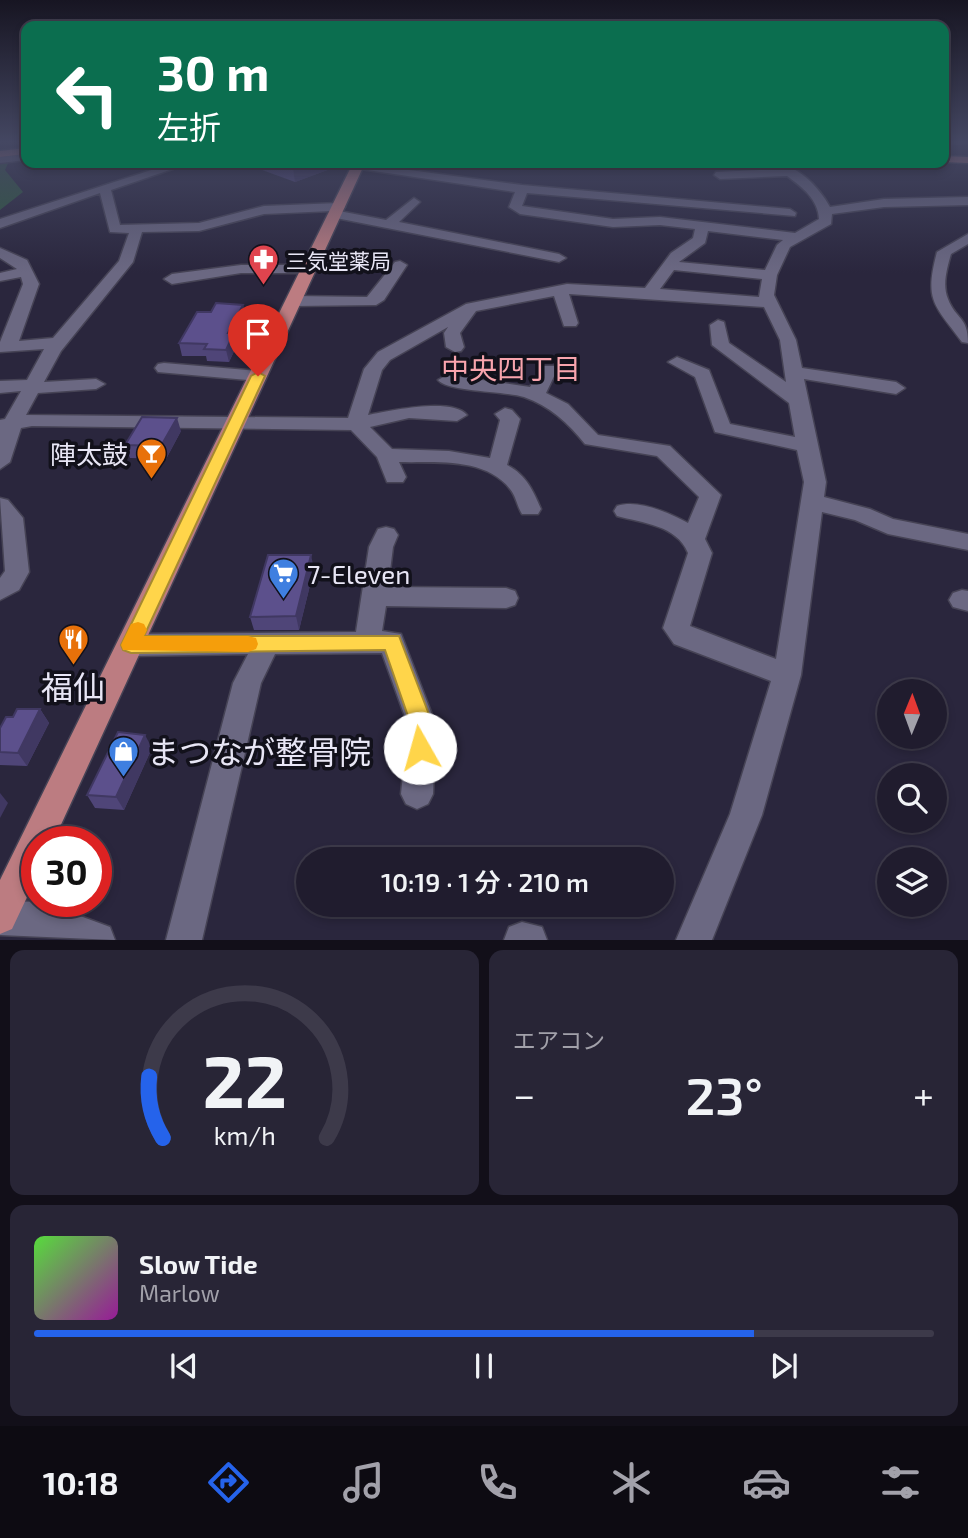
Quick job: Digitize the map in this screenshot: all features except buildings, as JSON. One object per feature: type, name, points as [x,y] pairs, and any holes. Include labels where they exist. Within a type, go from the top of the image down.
[{"type":"main road","points":[[0,917],[348,186]]},
{"type":"street","points":[[0,224],[114,186]]},
{"type":"street","points":[[501,186],[790,213]]},
{"type":"street","points":[[694,940],[746,816],[787,674],[815,482],[806,446],[788,340],[766,295],[770,275],[784,245],[826,221],[826,211],[805,186]]},
{"type":"street","points":[[104,189],[113,203],[111,219],[115,229],[199,227],[264,210],[337,211],[387,225],[438,232],[559,258]]},
{"type":"street","points":[[522,189],[515,207],[520,210],[613,223],[641,220],[795,237]]},
{"type":"street","points":[[649,294],[676,256],[700,240],[696,226],[687,215],[666,201]]},
{"type":"street","points":[[387,225],[414,202]]},
{"type":"street","points":[[826,211],[884,203],[966,203]]},
{"type":"street","points":[[0,462],[6,425],[58,343],[125,262],[137,228]]},
{"type":"street","points":[[968,238],[944,252],[935,287],[938,299],[968,338]]},
{"type":"street","points":[[0,252],[22,263],[31,284],[4,347],[58,343]]},
{"type":"street","points":[[293,302],[370,302],[378,297],[400,265]]},
{"type":"street","points":[[669,265],[770,275]]},
{"type":"street","points":[[173,279],[241,269],[309,269]]},
{"type":"street","points":[[0,277],[26,272]]},
{"type":"street","points":[[356,424],[373,369],[384,356],[472,307],[583,288],[770,303]]},
{"type":"street","points":[[560,291],[570,323]]},
{"type":"street","points":[[454,347],[452,333],[472,307]]},
{"type":"street","points":[[718,325],[720,345],[768,376],[798,401]]},
{"type":"street","points":[[677,362],[703,374],[722,428],[806,446]]},
{"type":"street","points":[[164,368],[258,376]]},
{"type":"street","points":[[537,392],[548,370]]},
{"type":"street","points":[[795,372],[896,387]]},
{"type":"street","points":[[447,380],[537,392],[575,416],[592,440],[663,451],[710,495],[694,539]]},
{"type":"street","points":[[0,387],[96,384]]},
{"type":"street","points":[[6,425],[32,420],[356,424],[408,412],[457,415]]},
{"type":"street","points":[[496,467],[509,430],[510,419],[505,414]]},
{"type":"street","points":[[356,424],[386,455],[395,477]]},
{"type":"street","points":[[386,455],[474,460],[496,467],[524,489],[530,509]]},
{"type":"street","points":[[812,502],[862,514],[888,526],[968,542]]},
{"type":"street","points":[[0,505],[12,518],[17,572],[10,583],[0,590]]},
{"type":"street","points":[[625,511],[651,513],[694,539],[700,553],[676,628],[683,636],[787,674]]},
{"type":"street","points":[[368,642],[381,547],[386,535]]},
{"type":"street","points":[[374,596],[506,598]]},
{"type":"street","points":[[131,645],[392,642],[422,725],[417,794]]},
{"type":"street","points":[[184,940],[247,682],[265,643]]},
{"type":"street","points":[[0,917],[42,920],[97,940]]},
{"type":"street","points":[[522,940],[529,940]]},
{"type":"green space","points":[[0,186],[18,186],[23,192],[0,210]]},
{"type":"slow traffic","points":[[138,630],[131,645],[248,644]]},
{"type":"place","name":"三気堂薬局","points":[[263,287]]},
{"type":"place","name":"陣太鼓","points":[[151,480]]},
{"type":"place","name":"7-Eleven","points":[[284,600]]},
{"type":"place","name":"福仙","points":[[73,666]]},
{"type":"place","name":"まつなが整骨院","points":[[124,778]]},
{"type":"district","name":"中央四丁目","points":[[511,368]]},
{"type":"route","points":[[258,376],[131,645],[392,642],[415,713],[422,725],[420,748]]}]
